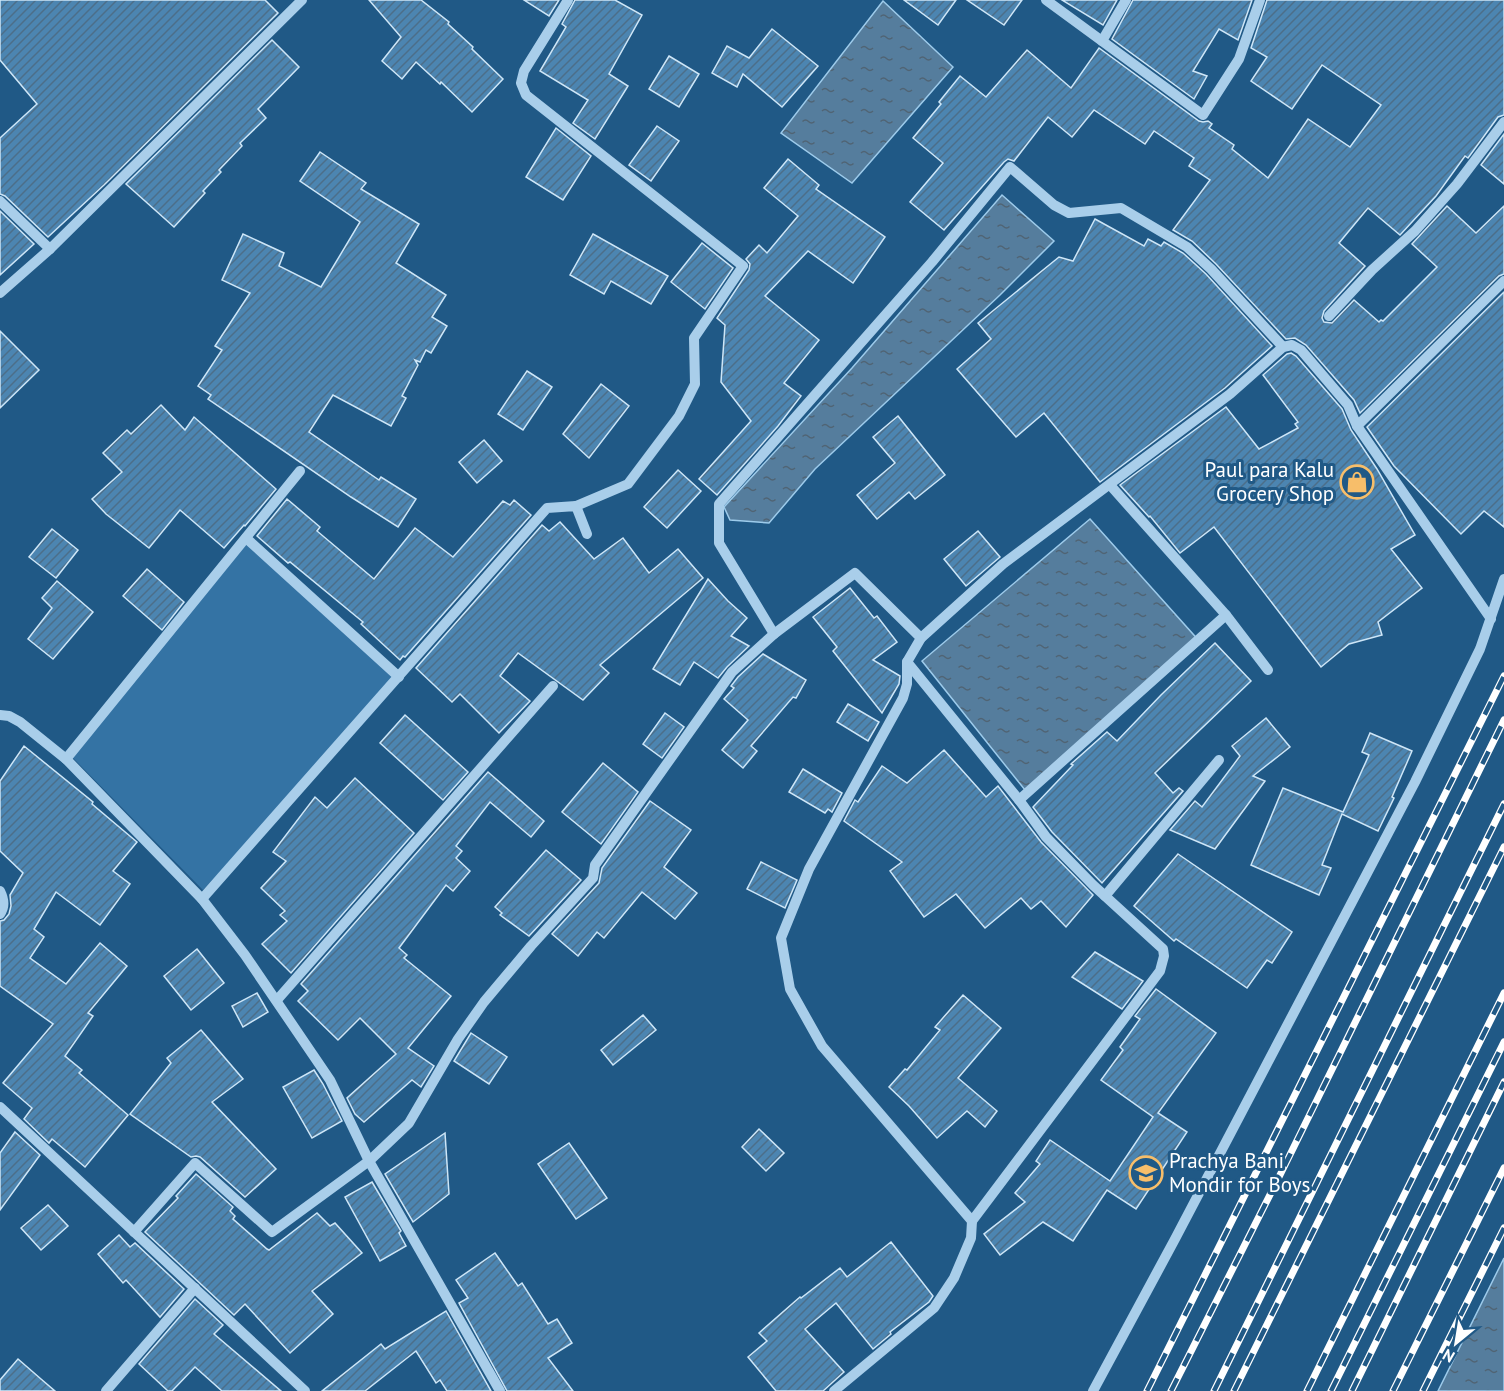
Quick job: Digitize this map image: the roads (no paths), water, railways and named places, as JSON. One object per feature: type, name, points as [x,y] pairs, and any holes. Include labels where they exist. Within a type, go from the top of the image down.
[{"type":"street","points":[[0,293],[50,249],[302,0]]},
{"type":"street","points":[[202,899],[547,508],[576,506],[628,484],[679,416],[695,384],[694,338],[743,266],[526,95],[521,83],[524,71],[568,0]]},
{"type":"street","points":[[1046,0],[1203,115],[1239,59],[1260,0]]},
{"type":"street","points":[[1102,41],[1126,0]]},
{"type":"street","points":[[1329,316],[1372,270],[1422,223],[1457,184],[1504,122]]},
{"type":"street","points":[[774,634],[718,543],[719,504],[932,262],[1010,167],[1054,205],[1069,213],[1121,208],[1187,248],[1211,269],[1283,347]]},
{"type":"street","points":[[0,201],[50,249]]},
{"type":"street","points":[[1357,426],[1504,281]]},
{"type":"street","points":[[972,1221],[822,1046],[790,989],[781,938],[809,869],[903,698],[907,684],[907,662],[921,638],[1003,564],[1230,394],[1283,347],[1292,345],[1301,350],[1348,405],[1357,426],[1491,619]]},
{"type":"street","points":[[66,759],[300,471]]},
{"type":"street","points":[[1110,485],[1226,615],[1268,670]]},
{"type":"street","points":[[576,506],[587,534]]},
{"type":"street","points":[[246,538],[399,677]]},
{"type":"street","points":[[134,1232],[195,1163],[272,1232],[369,1161],[409,1123],[458,1039],[484,1002],[593,878],[598,861],[732,672],[774,634],[855,573],[921,638]]},
{"type":"street","points":[[1093,1391],[1176,1239],[1415,782],[1480,649],[1504,579]]},
{"type":"street","points":[[1020,800],[1226,615]]},
{"type":"street","points":[[834,1391],[934,1308],[954,1278],[971,1238],[972,1221],[1160,971],[1164,956],[1163,949],[1105,896],[1046,837],[1020,800],[907,662]]},
{"type":"street","points":[[277,1000],[553,686]]},
{"type":"street","points":[[1,713],[20,722],[66,759],[202,899],[277,1000],[330,1080],[369,1161],[500,1391]]},
{"type":"street","points":[[1105,896],[1219,760]]},
{"type":"street","points":[[0,891],[3,898],[3,909],[0,914]]},
{"type":"street","points":[[1,1110],[305,1391]]},
{"type":"street","points":[[106,1391],[195,1288]]},
{"type":"water","points":[[883,1],[953,67],[852,183],[781,133]]},
{"type":"water","points":[[1002,195],[1054,241],[815,469],[769,523],[730,520],[724,507],[852,368]]},
{"type":"water","points":[[1090,519],[1201,643],[1025,790],[922,661]]},
{"type":"water","points":[[1504,1258],[1504,1391],[1438,1391]]},
{"type":"railway","points":[[1147,1391],[1504,676]]},
{"type":"railway","points":[[1171,1391],[1504,720]]},
{"type":"railway","points":[[1214,1391],[1504,804]]},
{"type":"railway","points":[[1234,1391],[1504,847]]},
{"type":"railway","points":[[1307,1391],[1504,993]]},
{"type":"railway","points":[[1331,1391],[1504,1042]]},
{"type":"railway","points":[[1352,1391],[1504,1082]]},
{"type":"railway","points":[[1393,1391],[1504,1168]]},
{"type":"railway","points":[[1423,1391],[1504,1228]]},
{"type":"place","name":"Paul para Kalu Grocery Shop","points":[[1357,482]]},
{"type":"place","name":"Prachya Bani Mondir for Boys","points":[[1146,1173]]}]
